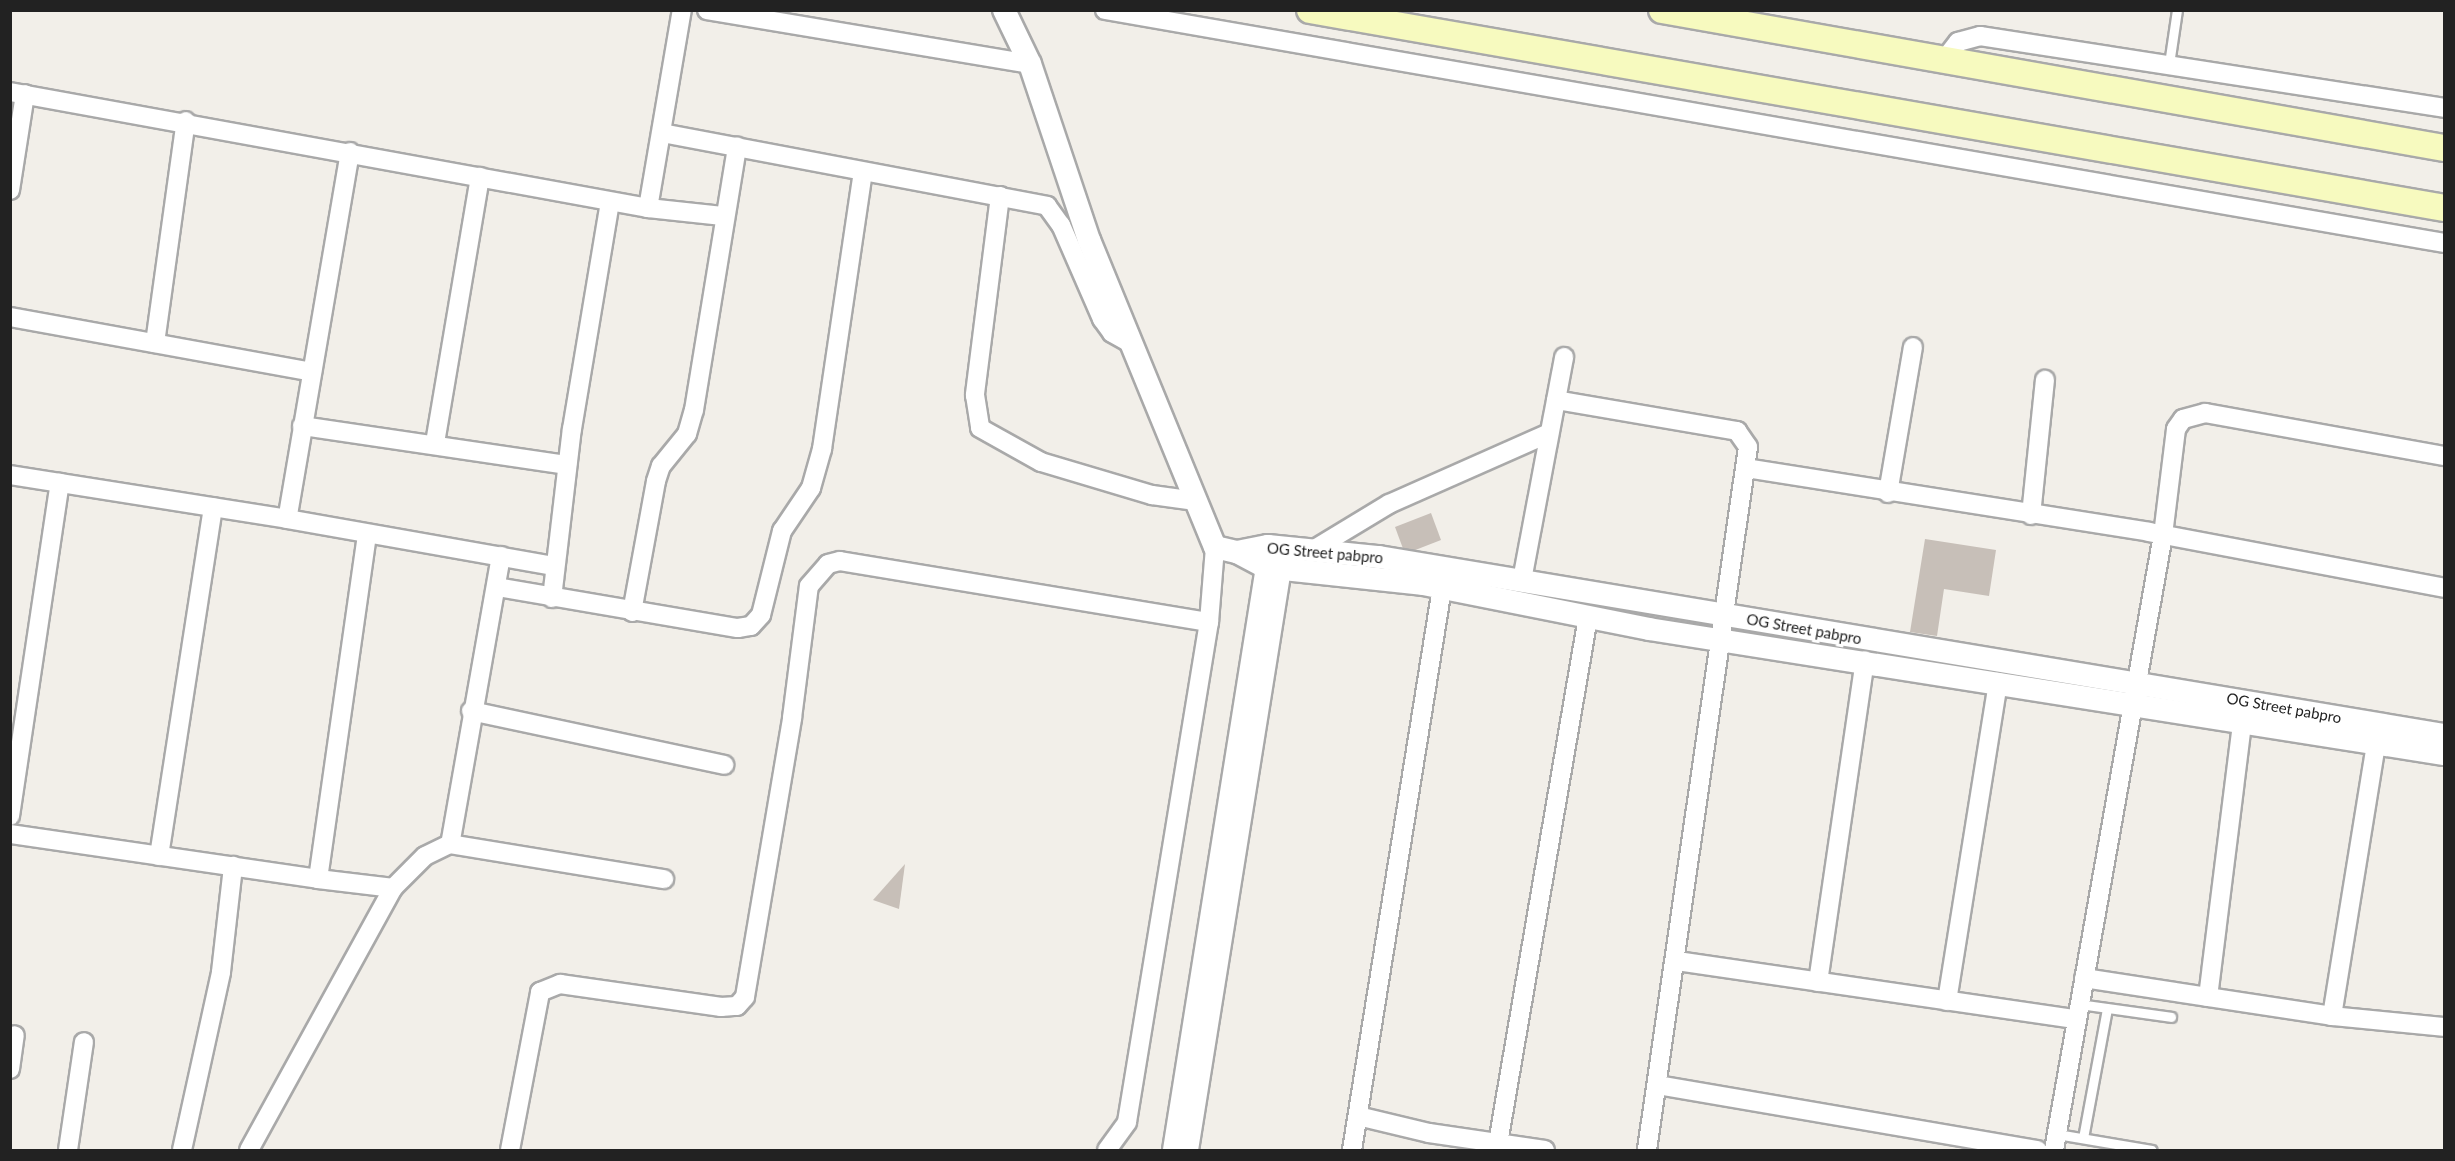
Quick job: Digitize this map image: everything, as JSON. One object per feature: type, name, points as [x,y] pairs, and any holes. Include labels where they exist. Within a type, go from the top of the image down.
[{"type":"main road","points":[[1310,10],[2445,208]]},
{"type":"main road","points":[[1662,10],[2445,148]]},
{"type":"street","points":[[648,208],[682,10]]},
{"type":"street","points":[[707,10],[1030,64]]},
{"type":"street","points":[[1004,10],[1030,64],[1063,170],[1215,547],[1209,622],[1127,1122],[1107,1150]]},
{"type":"street","points":[[1105,10],[2445,243]]},
{"type":"street","points":[[1944,60],[1958,42],[1980,36],[2445,108]]},
{"type":"street","points":[[10,190],[18,93],[186,121],[610,203],[723,216]]},
{"type":"street","points":[[154,343],[186,121]]},
{"type":"street","points":[[662,133],[737,146],[863,173],[1047,206],[1061,225],[1102,318],[1112,333],[1132,344]]},
{"type":"street","points":[[632,612],[656,481],[661,466],[687,434],[694,410],[723,216],[737,146]]},
{"type":"street","points":[[286,519],[350,153]]},
{"type":"street","points":[[497,588],[738,628],[751,626],[761,615],[782,531],[811,488],[822,450],[863,173]]},
{"type":"street","points":[[435,443],[480,177]]},
{"type":"street","points":[[1000,196],[975,395],[980,428],[1041,462],[1152,495],[1196,501]]},
{"type":"street","points":[[552,598],[567,465],[610,203]]},
{"type":"street","points":[[10,317],[312,372]]},
{"type":"street","points":[[1888,493],[1912,347]]},
{"type":"street","points":[[1522,580],[1564,357]]},
{"type":"street","points":[[2031,515],[2045,380]]},
{"type":"street","points":[[1556,400],[1737,431],[1748,447],[1677,961],[1647,1150]]},
{"type":"street","points":[[2056,1142],[2134,681],[2163,535],[2176,429],[2192,415],[2273,422],[2445,456]]},
{"type":"street","points":[[302,426],[435,443],[567,465]]},
{"type":"street","points":[[1313,550],[1389,504],[1550,434]]},
{"type":"street","points":[[1746,468],[1888,493],[2163,535],[2445,588]]},
{"type":"street","points":[[10,474],[554,566]]},
{"type":"street","points":[[10,816],[60,483]]},
{"type":"street","points":[[159,856],[213,507]]},
{"type":"street","points":[[318,879],[368,534]]},
{"type":"street","name":"OG Street pabpro","points":[[1215,547],[1588,617],[1865,660],[2130,706],[2445,754]]},
{"type":"street","name":"OG Street pabpro","points":[[1275,557],[1313,550],[1522,580],[2445,735]]},
{"type":"street","points":[[450,843],[471,711],[497,588],[501,556]]},
{"type":"street","points":[[1172,1150],[1275,557]]},
{"type":"street","points":[[1190,1150],[1275,557]]},
{"type":"street","points":[[510,1150],[540,992],[560,984],[721,1007],[737,1006],[745,997],[792,718],[809,586],[822,569],[840,561],[1209,622]]},
{"type":"street","points":[[1352,1150],[1442,588]]},
{"type":"street","points":[[1498,1143],[1588,617]]},
{"type":"street","points":[[1818,981],[1865,660]]},
{"type":"street","points":[[1947,1001],[1998,682]]},
{"type":"street","points":[[471,711],[724,765]]},
{"type":"street","points":[[2208,997],[2242,723]]},
{"type":"street","points":[[2332,1016],[2376,743]]},
{"type":"street","points":[[10,834],[393,888]]},
{"type":"street","points":[[249,1150],[393,888],[425,856],[450,843],[664,879]]},
{"type":"street","points":[[182,1150],[221,972],[232,866]]},
{"type":"street","points":[[1677,961],[1947,1001],[2078,1011]]},
{"type":"street","points":[[2084,978],[2332,1016],[2445,1027]]},
{"type":"street","points":[[10,1070],[15,1035]]},
{"type":"street","points":[[68,1150],[84,1042]]},
{"type":"street","points":[[1657,1085],[2037,1150]]},
{"type":"street","points":[[1358,1116],[1545,1150]]},
{"type":"lane","points":[[2169,64],[2176,10]]},
{"type":"lane","points":[[2078,1011],[2107,1008],[2171,1017]]},
{"type":"lane","points":[[2083,1138],[2107,1008]]},
{"type":"lane","points":[[2056,1142],[2083,1138],[2152,1150]]},
{"type":"building","points":[[1431,513],[1441,540],[1405,554],[1395,527]]},
{"type":"building","points":[[1925,539],[1996,550],[1989,596],[1944,589],[1937,636],[1910,632]]},
{"type":"building","points":[[905,864],[899,909],[873,900]]}]
